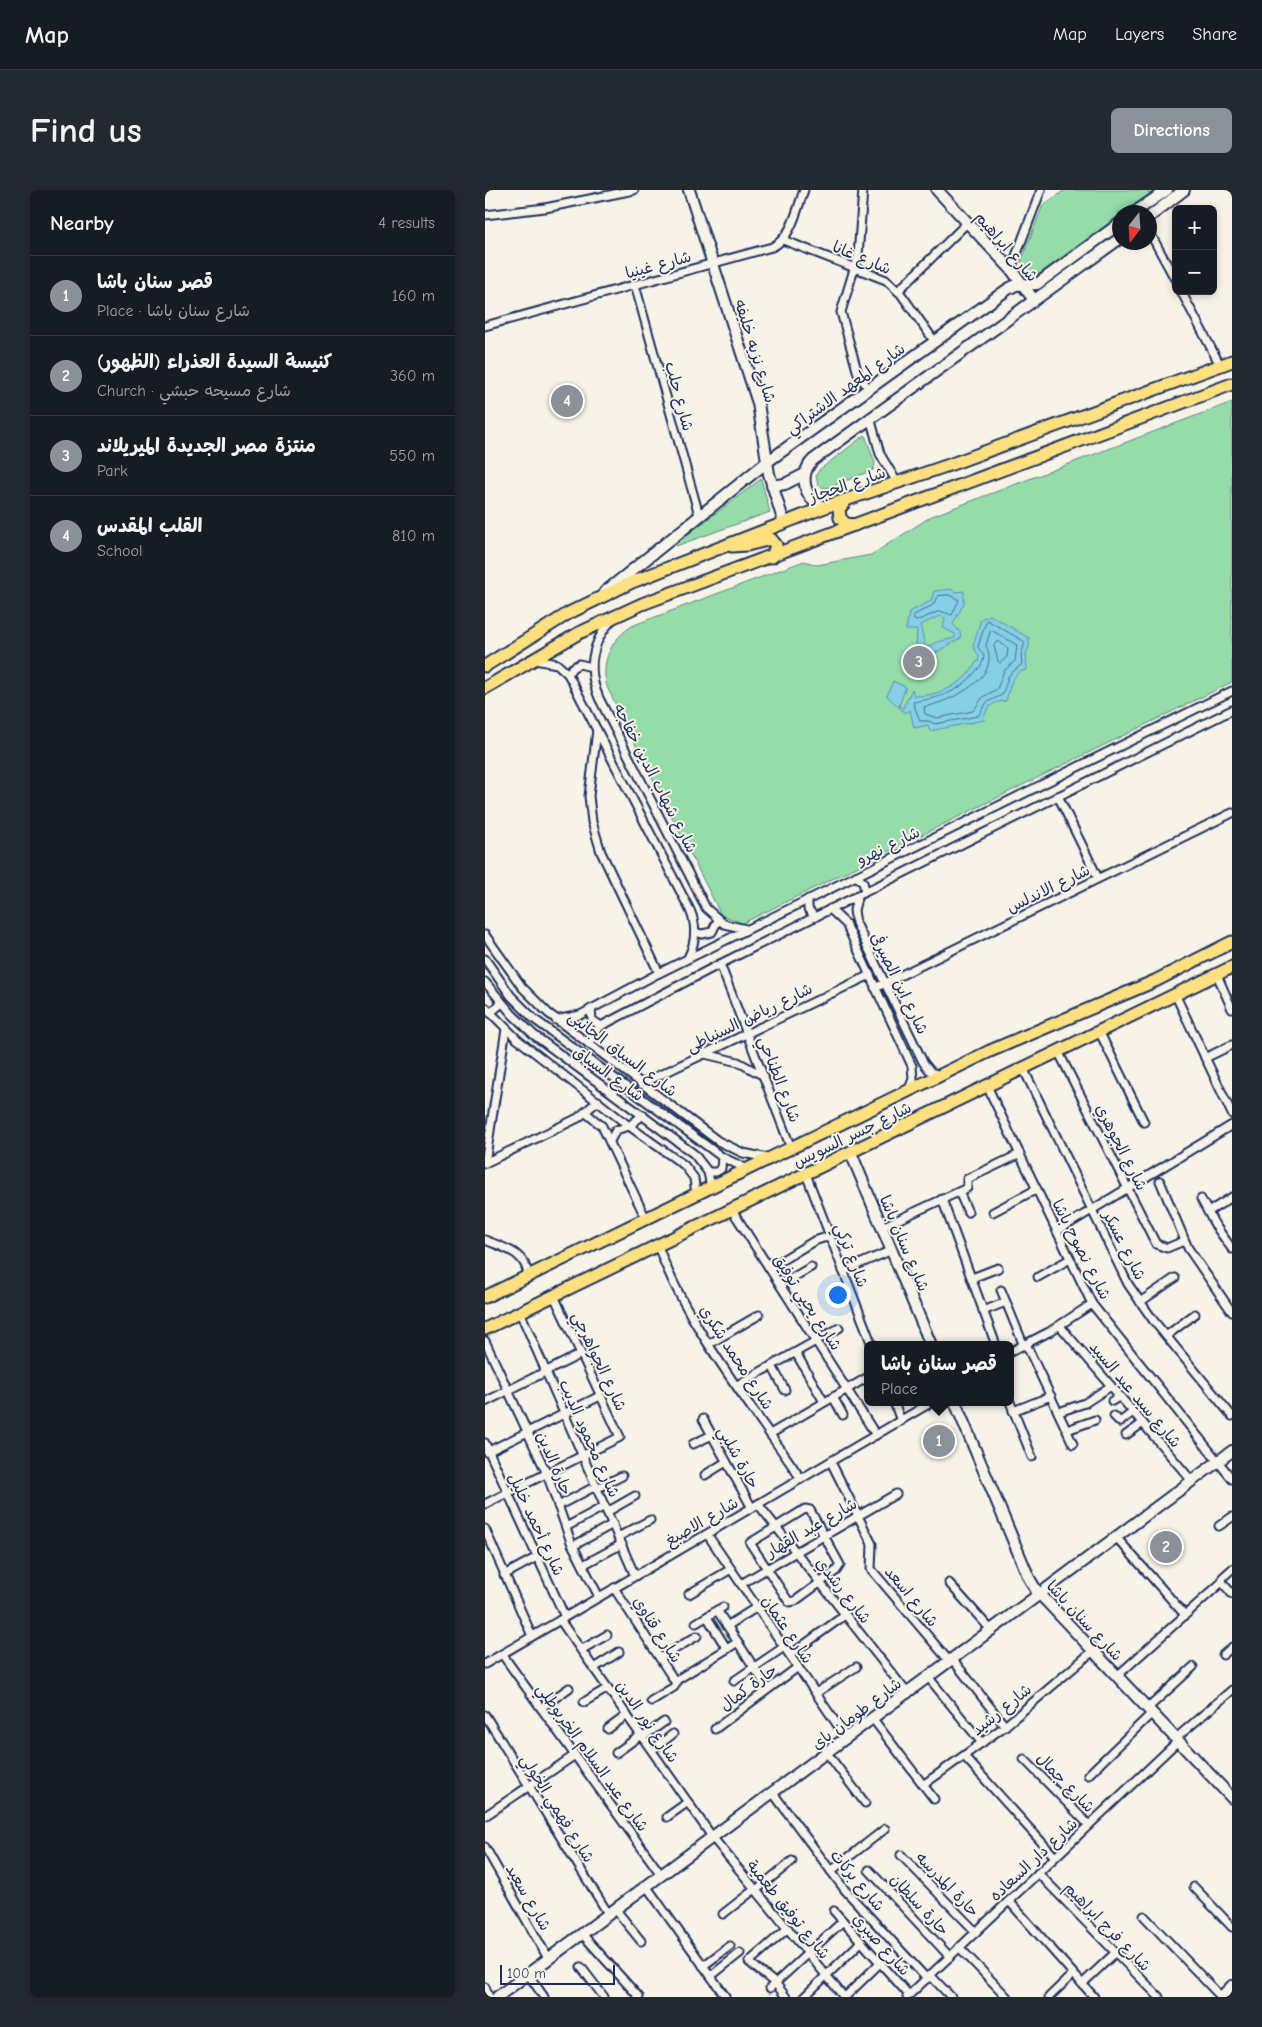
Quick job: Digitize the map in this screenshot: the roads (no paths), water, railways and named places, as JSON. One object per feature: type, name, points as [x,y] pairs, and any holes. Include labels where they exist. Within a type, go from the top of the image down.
[{"type":"main road","name":"شارع الحجاز","points":[[485,665],[598,598],[725,545],[825,508],[898,484],[1232,361]]},
{"type":"main road","points":[[485,688],[532,660],[615,616],[1232,384]]},
{"type":"main road","points":[[845,502],[839,509],[839,518],[846,524],[855,525]]},
{"type":"main road","points":[[725,545],[747,545],[771,539],[776,545],[772,557]]},
{"type":"main road","name":"شارع جسر السويس","points":[[485,1302],[489,1295],[990,1051],[1155,980],[1232,942]]},
{"type":"main road","name":"شارع جسر السويس","points":[[485,1329],[1232,967]]},
{"type":"main road","points":[[485,1319],[506,1319]]},
{"type":"street","points":[[485,215],[535,209],[634,190]]},
{"type":"street","name":"شارع نزيه خليفه","points":[[689,190],[758,403],[772,486],[784,523]]},
{"type":"street","points":[[783,240],[804,190]]},
{"type":"street","points":[[863,190],[856,267],[842,304],[841,317],[858,374],[869,389]]},
{"type":"street","name":"شارع ابراهيم","points":[[937,190],[1011,269],[1034,300]]},
{"type":"street","points":[[1011,269],[1041,190]]},
{"type":"street","points":[[1145,205],[1167,190]]},
{"type":"street","points":[[1157,211],[1184,190]]},
{"type":"street","points":[[898,291],[967,223]]},
{"type":"street","name":"شارع المعهد الاشتراكي","points":[[598,598],[767,462],[1010,288],[1023,284],[1037,284],[1112,229]]},
{"type":"street","name":"شارع غينيا","points":[[485,326],[772,247],[783,240]]},
{"type":"street","name":"شارع غانا","points":[[783,240],[883,278],[898,291],[935,342]]},
{"type":"street","points":[[825,508],[815,503],[805,486],[805,474],[813,460],[1112,244]]},
{"type":"street","points":[[1157,246],[1172,274]]},
{"type":"street","name":"شارع حلب","points":[[635,285],[699,515]]},
{"type":"street","points":[[1183,295],[1220,365]]},
{"type":"street","points":[[870,417],[879,454],[898,484]]},
{"type":"street","points":[[772,486],[785,484],[805,474]]},
{"type":"street","name":"شارع شهاب الدين خفاجه","points":[[615,616],[599,638],[592,667],[594,685],[703,902],[718,920]]},
{"type":"street","points":[[532,660],[551,662],[562,667],[568,674],[572,668],[579,664],[592,667]]},
{"type":"street","name":"شارع شهاب الدين خفاجه","points":[[568,674],[690,910],[695,932],[688,958]]},
{"type":"street","name":"شارع نهرو","points":[[556,1020],[576,1017],[688,958],[1232,691]]},
{"type":"street","name":"شارع نهرو","points":[[589,1044],[593,1034],[601,1026],[720,964],[1232,710]]},
{"type":"street","name":"شارع شهاب الدين خفاجه","points":[[597,730],[589,790],[594,834],[659,973]]},
{"type":"street","points":[[1059,796],[1098,878]]},
{"type":"street","name":"شارع الاندلس","points":[[875,988],[1232,813]]},
{"type":"street","points":[[856,876],[863,882],[862,893]]},
{"type":"street","name":"شارع ابن الصيرفى","points":[[862,893],[854,907],[855,920],[925,1065],[931,1072],[940,1076]]},
{"type":"street","points":[[808,899],[808,909],[815,917]]},
{"type":"street","name":"شارع ابن الصيرفى","points":[[830,909],[845,922],[912,1066],[913,1079],[908,1091]]},
{"type":"street","points":[[695,932],[701,934],[712,932],[718,920],[729,926],[747,929]]},
{"type":"street","name":"شارع السباق الجانبى","points":[[485,935],[522,987],[556,1020],[697,1126],[730,1148],[771,1158]]},
{"type":"street","name":"شارع السباق","points":[[485,960],[511,996],[534,1019],[722,1157],[747,1169]]},
{"type":"street","name":"شارع الطناحي","points":[[720,964],[791,1148]]},
{"type":"street","name":"شارع رياض السنباطى","points":[[641,1084],[869,975]]},
{"type":"street","points":[[1217,975],[1232,1009]]},
{"type":"street","name":"شارع السباق","points":[[485,982],[502,1003],[542,1042],[694,1154],[708,1172],[711,1188]]},
{"type":"street","points":[[511,996],[522,987]]},
{"type":"street","points":[[1175,994],[1232,1114]]},
{"type":"street","points":[[502,1003],[488,1010],[506,1029],[629,1126],[690,1170],[696,1183],[697,1195]]},
{"type":"street","points":[[591,1009],[592,1020],[601,1026]]},
{"type":"street","points":[[485,1163],[506,1029]]},
{"type":"street","points":[[1099,1031],[1144,1122]]},
{"type":"street","points":[[1205,1058],[1232,1045]]},
{"type":"street","name":"شارع الجوهري","points":[[1058,1051],[1156,1244],[1167,1248],[1184,1240]]},
{"type":"street","points":[[593,1064],[601,1054]]},
{"type":"street","points":[[705,1054],[738,1062],[764,1076]]},
{"type":"street","name":"شارع عسكر","points":[[1023,1068],[1116,1262],[1140,1302],[1232,1416]]},
{"type":"street","name":"شارع نصوح باشا","points":[[987,1086],[1092,1304],[1232,1479]]},
{"type":"street","points":[[485,1163],[586,1113],[597,1101]]},
{"type":"street","points":[[586,1113],[600,1123],[646,1218]]},
{"type":"street","points":[[610,1142],[616,1130],[629,1126],[643,1116]]},
{"type":"street","points":[[1057,1232],[1232,1125]]},
{"type":"street","points":[[691,1134],[697,1126]]},
{"type":"street","name":"شارع سنان باشا","points":[[851,1152],[927,1341]]},
{"type":"street","points":[[882,1227],[967,1188],[967,1179],[1020,1154]]},
{"type":"street","points":[[708,1172],[716,1172],[721,1169],[722,1157]]},
{"type":"street","name":"شارع تركي","points":[[806,1174],[870,1341]]},
{"type":"street","points":[[1160,1181],[1184,1240],[1195,1261],[1232,1312]]},
{"type":"street","points":[[993,1212],[1037,1189]]},
{"type":"street","points":[[959,1192],[968,1212]]},
{"type":"street","points":[[1207,1212],[1232,1197]]},
{"type":"street","points":[[942,1199],[994,1341]]},
{"type":"street","points":[[1201,1199],[1207,1212],[1232,1249]]},
{"type":"street","name":"شارع يحيي توفيق","points":[[732,1210],[876,1435]]},
{"type":"street","points":[[769,1268],[813,1241],[830,1236]]},
{"type":"street","points":[[485,1240],[518,1255],[525,1264],[528,1276]]},
{"type":"street","name":"شارع محمد شكري","points":[[658,1246],[668,1273],[709,1344],[801,1479]]},
{"type":"street","points":[[843,1271],[892,1250]]},
{"type":"street","points":[[1037,1277],[1070,1259]]},
{"type":"street","points":[[780,1285],[811,1267]]},
{"type":"street","points":[[971,1278],[998,1268]]},
{"type":"street","points":[[1140,1302],[1175,1278]]},
{"type":"street","points":[[1001,1290],[1025,1345],[1073,1444]]},
{"type":"street","name":"شارع الجواهرجي","points":[[554,1296],[620,1435],[619,1438],[583,1456]]},
{"type":"street","points":[[983,1311],[1006,1302]]},
{"type":"street","points":[[1014,1350],[1060,1326],[1092,1304]]},
{"type":"street","name":"شارع محمود الديب","points":[[520,1312],[635,1576]]},
{"type":"street","points":[[1166,1336],[1195,1314]]},
{"type":"street","points":[[709,1344],[759,1315]]},
{"type":"street","name":"شارع سيد عيد السيد","points":[[1060,1326],[1087,1362],[1120,1396],[1192,1481]]},
{"type":"street","points":[[737,1385],[839,1328]]},
{"type":"street","name":"حارة الدين","points":[[485,1340],[547,1474],[573,1546],[599,1596]]},
{"type":"street","points":[[796,1352],[824,1402]]},
{"type":"street","points":[[485,1402],[581,1354]]},
{"type":"street","points":[[772,1366],[785,1390]]},
{"type":"street","points":[[771,1434],[864,1379]]},
{"type":"street","points":[[1059,1412],[1085,1403],[1111,1386]]},
{"type":"street","points":[[487,1452],[601,1396]]},
{"type":"street","points":[[1013,1410],[1051,1396]]},
{"type":"street","points":[[1112,1401],[1120,1396]]},
{"type":"street","points":[[833,1397],[843,1415]]},
{"type":"street","points":[[895,1406],[901,1421]]},
{"type":"street","name":"شارع الاصبغ","points":[[485,1664],[925,1406]]},
{"type":"street","name":"شارع سنان باشا","points":[[957,1406],[1029,1578],[1041,1595],[1176,1741],[1230,1792]]},
{"type":"street","points":[[1012,1406],[1032,1457]]},
{"type":"street","points":[[1113,1416],[1120,1422],[1133,1412]]},
{"type":"street","name":"حارة شلبي","points":[[703,1419],[755,1506]]},
{"type":"street","points":[[1067,1430],[1095,1420]]},
{"type":"street","points":[[1126,1435],[1143,1423]]},
{"type":"street","points":[[693,1444],[712,1435]]},
{"type":"street","name":"شارع أحمد خليل","points":[[485,1443],[487,1452],[537,1556],[562,1618]]},
{"type":"street","name":"شارع طومان باى","points":[[497,1997],[908,1694],[1232,1451]]},
{"type":"street","points":[[485,1504],[583,1456]]},
{"type":"street","points":[[705,1475],[727,1462]]},
{"type":"street","name":"شارع اسعد","points":[[831,1462],[874,1549],[870,1564],[874,1573],[952,1661],[1005,1726]]},
{"type":"street","points":[[558,1506],[621,1476]]},
{"type":"street","name":"شارع عبد القهار","points":[[741,1584],[824,1534],[896,1494]]},
{"type":"street","points":[[565,1527],[635,1496]]},
{"type":"street","name":"شارع رشدي","points":[[755,1506],[776,1526],[908,1694]]},
{"type":"street","points":[[805,1509],[809,1509],[840,1565],[837,1571],[795,1601],[789,1602],[751,1545],[751,1542],[776,1526],[805,1509]]},
{"type":"street","points":[[1219,1526],[1232,1517]]},
{"type":"street","points":[[583,1565],[650,1520]]},
{"type":"street","points":[[573,1546],[613,1524]]},
{"type":"street","points":[[485,1529],[532,1636]]},
{"type":"street","name":"شارع عثمان","points":[[707,1534],[847,1739]]},
{"type":"street","points":[[1116,1537],[1185,1615]]},
{"type":"street","points":[[504,1575],[537,1556]]},
{"type":"street","points":[[689,1594],[731,1569]]},
{"type":"street","points":[[1117,1676],[1185,1615],[1232,1569]]},
{"type":"street","points":[[1222,1579],[1232,1594]]},
{"type":"street","points":[[949,1583],[992,1631]]},
{"type":"street","name":"شارع قناوي","points":[[614,1588],[675,1681],[674,1687],[651,1701]]},
{"type":"street","points":[[727,1626],[757,1606]]},
{"type":"street","points":[[696,1623],[720,1608],[727,1626],[768,1689]]},
{"type":"street","points":[[790,1655],[845,1615]]},
{"type":"street","points":[[707,1617],[727,1649]]},
{"type":"street","name":"شارع نور الدين","points":[[562,1618],[581,1650],[713,1838]]},
{"type":"street","points":[[581,1650],[607,1635]]},
{"type":"street","points":[[660,1658],[697,1636]]},
{"type":"street","points":[[675,1681],[738,1642]]},
{"type":"street","points":[[734,1681],[784,1647]]},
{"type":"street","points":[[1223,1655],[1232,1647]]},
{"type":"street","name":"شارع رشيد","points":[[923,1785],[1005,1726],[1093,1651]]},
{"type":"street","points":[[594,1668],[619,1652]]},
{"type":"street","name":"شارع عبد السلام الخربوطلي","points":[[502,1654],[661,1876]]},
{"type":"street","name":"حارة كمال","points":[[715,1729],[798,1667]]},
{"type":"street","points":[[816,1693],[856,1668]]},
{"type":"street","points":[[1088,1774],[1193,1668]]},
{"type":"street","points":[[929,1678],[982,1743]]},
{"type":"street","points":[[541,1708],[569,1688]]},
{"type":"street","points":[[584,1702],[608,1688]]},
{"type":"street","name":"شارع دار السعاده","points":[[908,1996],[1232,1690]]},
{"type":"street","name":"شارع فهمي الخولي","points":[[485,1715],[528,1787],[613,1913],[641,1941]]},
{"type":"street","points":[[608,1729],[627,1715]]},
{"type":"street","points":[[873,1719],[933,1799]]},
{"type":"street","points":[[616,1753],[664,1722]]},
{"type":"street","points":[[652,1750],[673,1734]]},
{"type":"street","points":[[827,1753],[865,1803]]},
{"type":"street","points":[[485,1816],[575,1755]]},
{"type":"street","points":[[964,1756],[1055,1858]]},
{"type":"street","name":"شارع جمال","points":[[1024,1759],[1089,1825]]},
{"type":"street","name":"شارع بركات","points":[[773,1793],[845,1890],[928,1977],[951,1997]]},
{"type":"street","points":[[667,1817],[688,1802]]},
{"type":"street","points":[[831,1870],[885,1829]]},
{"type":"street","name":"شارع توفيق طعمية","points":[[713,1838],[844,1997]]},
{"type":"street","name":"شارع سعيد","points":[[485,1847],[549,1960]]},
{"type":"street","name":"حارة المدرسه","points":[[901,1855],[976,1932]]},
{"type":"street","points":[[723,1914],[792,1861]]},
{"type":"street","name":"حارة سلطان","points":[[869,1870],[950,1956]]},
{"type":"street","name":"شارع فرج ابراهيم","points":[[1038,1873],[1159,1997]]},
{"type":"street","points":[[647,1887],[725,1996]]},
{"type":"street","points":[[1194,1887],[1232,1928]]},
{"type":"street","points":[[1009,1901],[1094,1997]]},
{"type":"street","name":"شارع صبري","points":[[834,1911],[908,1996]]},
{"type":"street","points":[[1144,1916],[1221,1997],[1232,1986]]},
{"type":"street","points":[[772,1986],[843,1921]]},
{"type":"street","points":[[787,1997],[772,1986],[749,1962],[788,1928]]},
{"type":"street","points":[[583,1935],[639,1997]]},
{"type":"street","points":[[804,1997],[861,1942]]},
{"type":"street","points":[[703,1966],[730,1946]]},
{"type":"street","points":[[959,1948],[1007,1997]]},
{"type":"street","points":[[711,1976],[740,1953]]},
{"type":"street","points":[[1082,1984],[1115,1953]]},
{"type":"street","points":[[844,1997],[880,1963]]},
{"type":"street","points":[[581,1967],[604,1997]]},
{"type":"street","points":[[528,1974],[544,1997]]},
{"type":"street","points":[[1049,1997],[1073,1974]]},
{"type":"street","points":[[485,1987],[489,1997]]},
{"type":"water","points":[[951,589],[955,592],[964,591],[964,603],[953,624],[960,632],[961,638],[935,653],[922,655],[921,652],[916,650],[917,630],[906,630],[909,612],[931,601],[934,591]],"holes":[[[940,616],[945,618],[943,628],[955,634],[955,638],[937,642],[927,647],[920,625]]]},
{"type":"water","points":[[990,615],[1029,638],[1026,655],[1027,670],[1014,677],[1006,701],[997,702],[991,706],[986,712],[984,720],[930,731],[928,725],[914,728],[910,710],[905,713],[887,696],[893,681],[906,687],[899,706],[903,708],[912,689],[914,696],[932,694],[958,683],[978,662],[979,657],[973,646],[981,619]]},
{"type":"place","name":"القلب المقدس","points":[[567,401]]},
{"type":"place","name":"منتزة مصر الجديدة الميريلاند","points":[[919,662]]},
{"type":"place","name":"قصر سنان باشا","points":[[939,1441]]},
{"type":"place","name":"كنيسة السيدة العذراء (الظهور)","points":[[1166,1547]]}]
